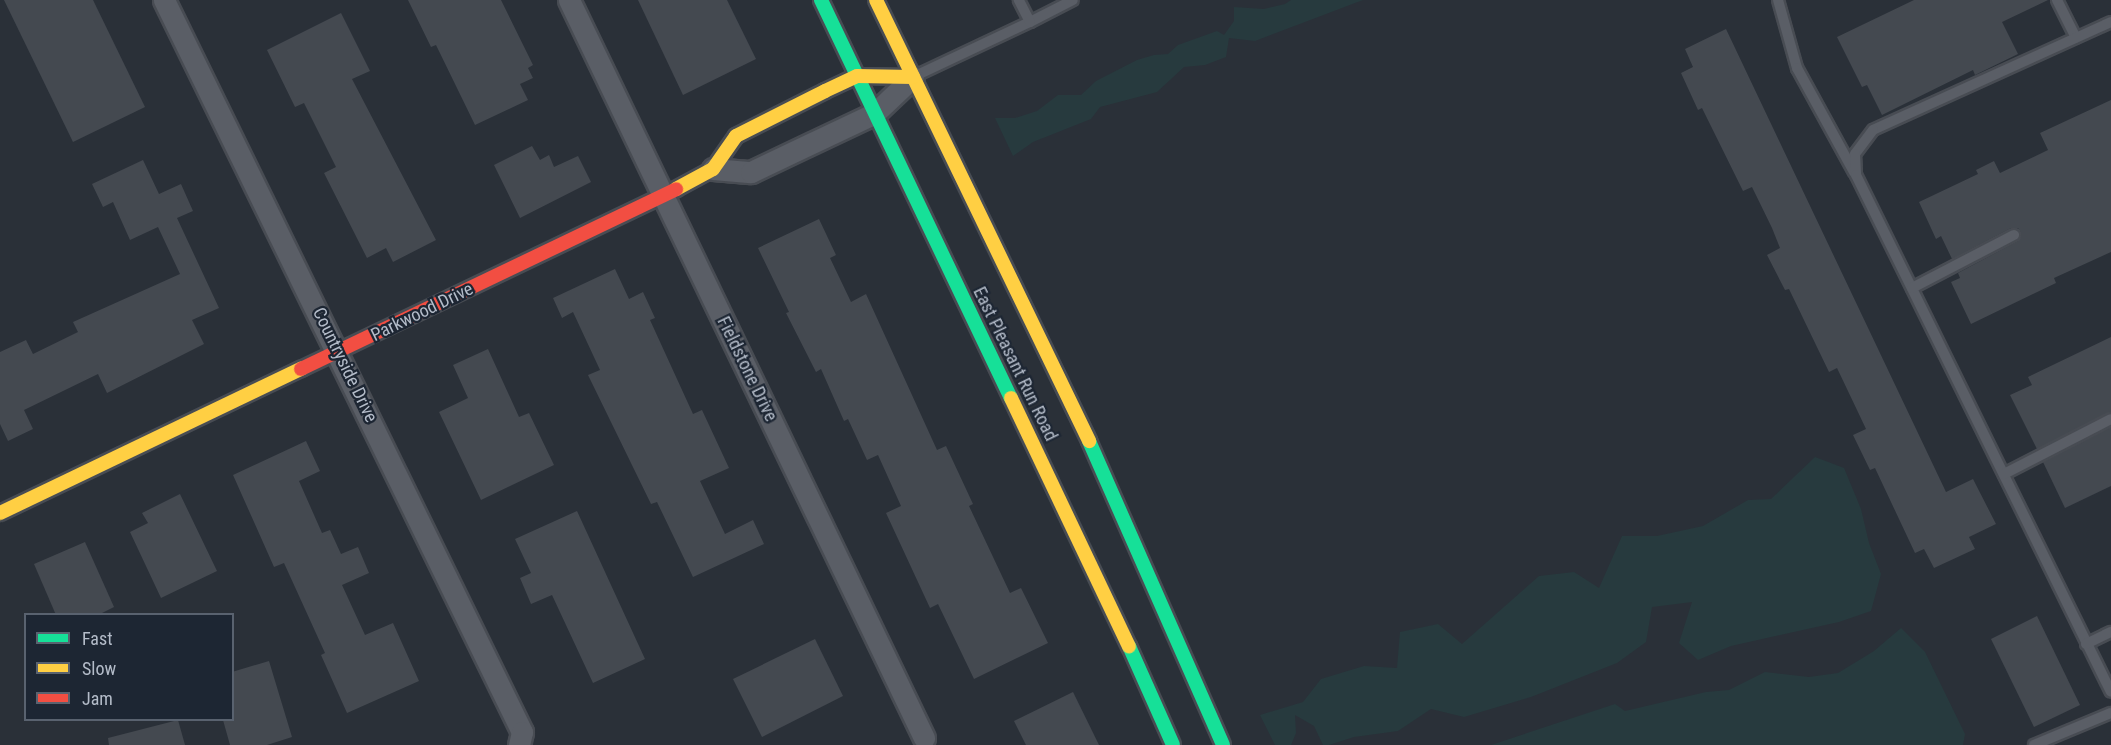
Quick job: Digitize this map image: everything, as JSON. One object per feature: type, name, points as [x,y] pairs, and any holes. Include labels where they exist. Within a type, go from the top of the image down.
[{"type":"main road","name":"East Pleasant Run Road","points":[[821,0],[1115,616],[1173,745]]},
{"type":"main road","name":"East Pleasant Run Road","points":[[876,0],[1111,488],[1223,745]]},
{"type":"main road","name":"Parkwood Drive","points":[[0,513],[664,196],[713,170],[736,135],[857,76],[913,77]]},
{"type":"street","name":"Countryside Drive","points":[[164,0],[338,352],[520,738]]},
{"type":"street","name":"Fieldstone Drive","points":[[569,0],[924,738]]},
{"type":"street","points":[[713,170],[751,172],[875,113],[913,77]]},
{"type":"lane","points":[[1019,0],[1030,22]]},
{"type":"lane","points":[[913,77],[1072,0]]},
{"type":"lane","points":[[1778,0],[1797,68],[1856,175],[2111,692]]},
{"type":"lane","points":[[2057,0],[2076,38]]},
{"type":"lane","points":[[1856,175],[1855,154],[1873,130],[2111,22]]},
{"type":"lane","points":[[1912,288],[2014,236]]},
{"type":"lane","points":[[2004,474],[2111,418]]},
{"type":"lane","points":[[2086,644],[2111,632]]},
{"type":"lane","points":[[2034,745],[2111,713]]},
{"type":"green space","points":[[1291,0],[1363,0],[1255,41],[1229,38],[1226,57],[1205,65],[1184,67],[1157,92],[1100,107],[1091,119],[1033,142],[1013,156],[995,118],[1015,118],[1037,111],[1058,95],[1081,95],[1096,81],[1137,60],[1168,54],[1178,45],[1217,31],[1224,35],[1234,21],[1234,7],[1264,9],[1285,4]]},
{"type":"green space","points":[[1815,457],[1844,468],[1861,509],[1869,543],[1881,574],[1871,611],[1839,622],[1731,646],[1698,660],[1679,643],[1692,602],[1652,607],[1646,642],[1617,663],[1531,697],[1464,717],[1431,709],[1398,731],[1354,737],[1329,745],[1323,745],[1314,726],[1295,715],[1296,733],[1291,745],[1275,745],[1260,715],[1303,702],[1321,679],[1364,666],[1397,668],[1400,632],[1438,624],[1462,644],[1539,576],[1574,572],[1599,588],[1622,536],[1657,536],[1703,526],[1748,500],[1771,499]]},
{"type":"green space","points":[[1901,628],[1925,652],[1965,734],[1963,745],[1491,745],[1615,704],[1625,711],[1706,692],[1729,690],[1765,672],[1809,677],[1838,673],[1874,651]]},
{"type":"building","points":[[4,0],[93,0],[145,107],[73,142]]},
{"type":"building","points":[[408,0],[501,0],[533,65],[528,68],[533,78],[520,84],[528,100],[475,125],[436,45],[431,47]]},
{"type":"building","points":[[638,0],[727,0],[756,59],[683,95]]},
{"type":"building","points":[[1914,0],[2048,0],[2002,22],[2018,54],[1975,75],[1973,70],[1882,115],[1867,85],[1862,87],[1837,37]]},
{"type":"building","points":[[341,13],[370,71],[352,79],[436,240],[393,262],[386,248],[367,258],[324,173],[336,167],[304,103],[295,107],[267,50]]},
{"type":"building","points":[[1726,29],[1946,492],[1973,479],[1996,524],[1969,537],[1975,549],[1934,568],[1924,549],[1915,553],[1875,468],[1870,470],[1853,435],[1866,429],[1837,368],[1829,372],[1789,289],[1785,290],[1767,255],[1780,248],[1772,228],[1752,187],[1743,191],[1702,108],[1698,110],[1681,73],[1693,67],[1685,49]]},
{"type":"building","points":[[2111,100],[2111,252],[2054,278],[2056,283],[1971,324],[1951,282],[1960,278],[1958,273],[2018,241],[2021,232],[2018,228],[2011,228],[1952,259],[1941,236],[1936,239],[1919,202],[1978,174],[1976,170],[1994,161],[2000,173],[2048,150],[2040,133]]},
{"type":"building","points":[[532,146],[540,160],[549,155],[554,167],[578,156],[591,182],[520,218],[494,165]]},
{"type":"building","points":[[143,160],[159,194],[181,184],[193,211],[177,218],[219,308],[192,320],[204,344],[107,393],[98,374],[24,410],[33,429],[8,441],[0,424],[0,352],[26,340],[33,354],[78,332],[73,322],[180,274],[158,227],[130,240],[113,202],[103,207],[92,184]]},
{"type":"building","points":[[819,219],[836,255],[830,258],[851,302],[866,294],[937,450],[946,446],[973,504],[969,506],[1010,593],[1021,588],[1048,643],[974,679],[938,604],[930,608],[886,513],[901,506],[878,455],[867,460],[848,419],[844,421],[821,369],[816,372],[786,313],[789,312],[758,248]]},
{"type":"building","points":[[615,269],[629,299],[643,292],[655,318],[650,320],[693,414],[702,410],[729,468],[700,481],[725,534],[753,520],[764,544],[693,577],[657,502],[651,504],[588,375],[600,370],[573,312],[562,318],[553,298]]},
{"type":"building","points":[[2111,337],[2111,412],[2037,449],[2010,395],[2032,385],[2028,377]]},
{"type":"building","points":[[488,349],[519,417],[529,413],[554,465],[481,500],[439,412],[468,398],[453,365]]},
{"type":"building","points":[[2111,427],[2111,486],[2065,508],[2043,462]]},
{"type":"building","points":[[306,441],[320,471],[299,481],[322,533],[330,530],[341,554],[358,547],[369,573],[342,585],[365,635],[393,623],[419,681],[347,713],[321,655],[325,653],[284,563],[274,567],[233,475]]},
{"type":"building","points":[[180,494],[217,571],[161,598],[130,532],[148,523],[142,513]]},
{"type":"building","points":[[577,511],[645,659],[593,683],[552,595],[531,604],[520,578],[531,573],[515,539]]},
{"type":"building","points":[[85,542],[114,607],[102,613],[55,613],[34,564]]},
{"type":"building","points":[[2037,616],[2080,705],[2034,727],[1991,639]]},
{"type":"building","points":[[815,639],[843,696],[762,737],[733,679]]},
{"type":"building","points":[[269,661],[292,737],[267,745],[230,745],[223,721],[234,721],[234,671]]},
{"type":"building","points":[[1073,692],[1099,745],[1026,745],[1014,721]]},
{"type":"building","points":[[178,721],[185,745],[109,745],[108,738]]},
{"type":"traffic: fast","points":[[821,0],[1011,398]]},
{"type":"traffic: fast","points":[[1089,441],[1223,745]]},
{"type":"traffic: fast","points":[[1129,646],[1173,745]]},
{"type":"traffic: slow","points":[[876,0],[1089,441]]},
{"type":"traffic: slow","points":[[676,189],[713,169],[736,136],[825,91],[857,76],[913,77]]},
{"type":"traffic: slow","points":[[0,513],[301,369]]},
{"type":"traffic: slow","points":[[1011,398],[1129,646]]},
{"type":"traffic: jam","points":[[301,369],[676,189]]}]
